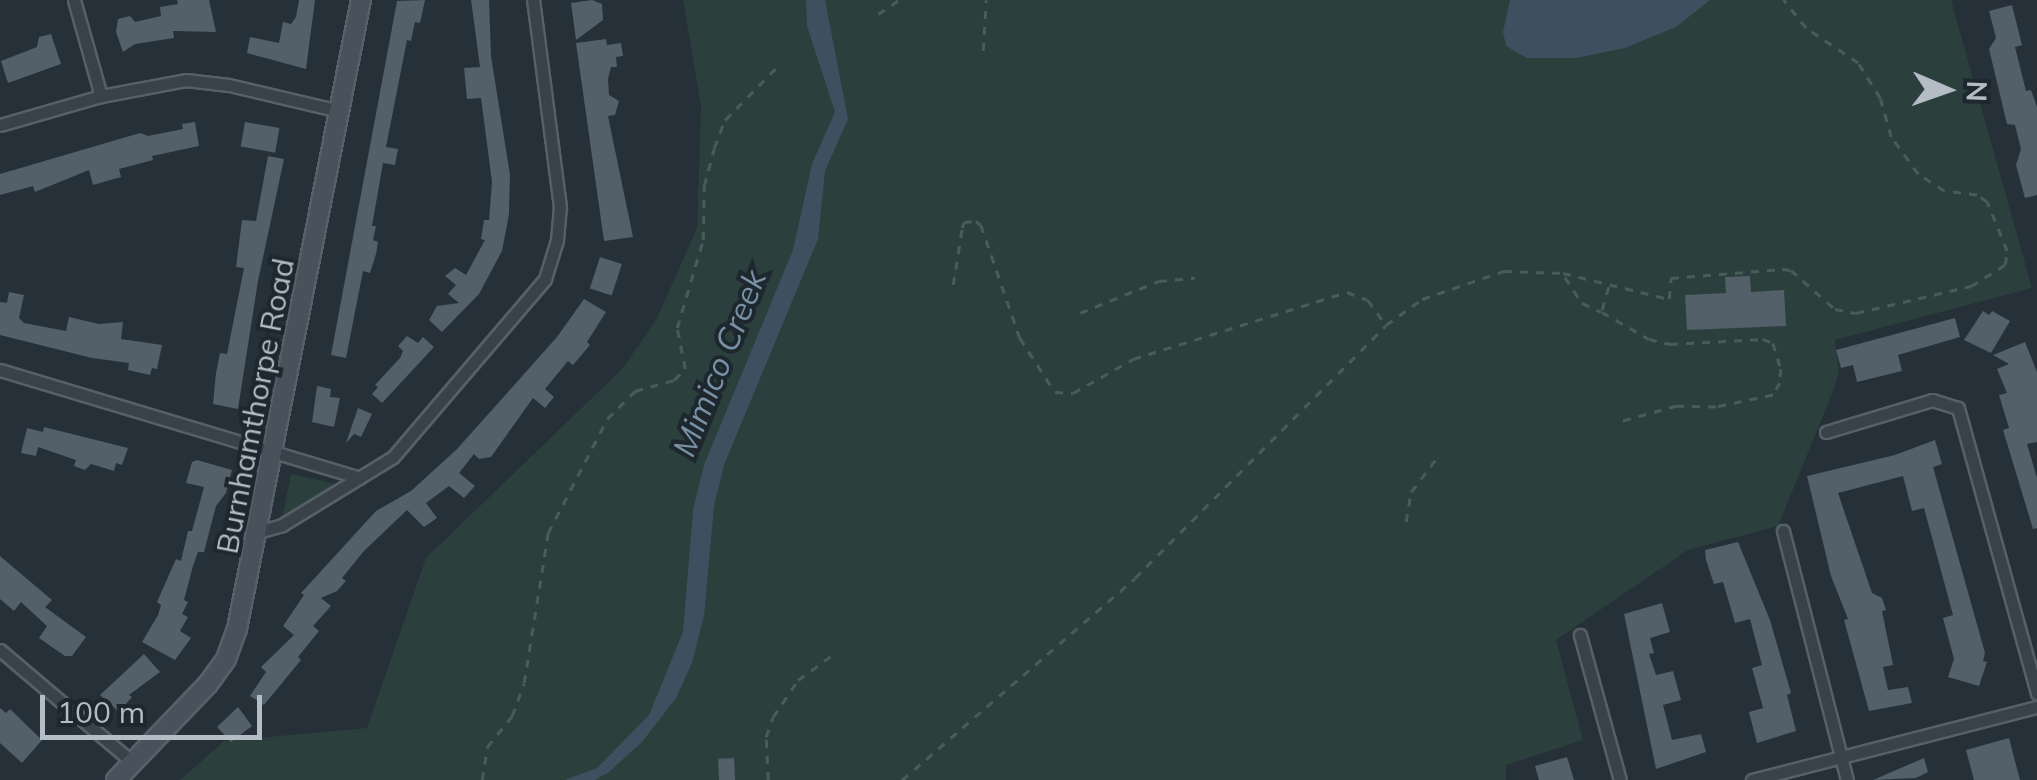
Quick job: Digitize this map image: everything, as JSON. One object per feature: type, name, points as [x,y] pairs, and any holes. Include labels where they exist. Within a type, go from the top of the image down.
[{"type":"main road","name":"Burnhamthorpe Road","points":[[116,780],[187,710],[226,658],[246,594],[361,0]]},
{"type":"street","points":[[74,0],[101,96]]},
{"type":"street","points":[[258,532],[282,525],[379,468],[410,440],[545,279],[557,240],[560,208],[533,0]]},
{"type":"street","points":[[0,125],[155,83],[204,81],[340,112]]},
{"type":"street","points":[[0,370],[359,478]]},
{"type":"street","points":[[1826,432],[1932,400],[1958,408],[2037,693]]},
{"type":"street","points":[[1783,530],[1848,780]]},
{"type":"street","points":[[1580,635],[1620,780]]},
{"type":"street","points":[[0,650],[132,762]]},
{"type":"street","points":[[1752,780],[1840,754],[2037,707]]},
{"type":"path","points":[[878,14],[899,0]]},
{"type":"path","points":[[984,51],[986,0]]},
{"type":"path","points":[[902,780],[1135,578],[1386,324],[1422,299],[1504,271],[1563,273],[1669,299],[1670,278],[1782,269],[1791,270],[1835,309],[1856,313],[1972,286],[2008,261],[1982,196],[1944,191],[1918,174],[1891,138],[1880,98],[1858,63],[1806,28],[1783,0]]},
{"type":"path","points":[[482,780],[486,746],[518,701],[542,554],[585,454],[622,402],[645,385],[680,377],[685,369],[677,328],[703,240],[704,186],[714,148],[725,120],[776,66]]},
{"type":"path","points":[[953,286],[964,222],[976,221],[981,225],[1020,338],[1055,392],[1073,393],[1133,359],[1347,292],[1368,300],[1386,324]]},
{"type":"path","points":[[1563,273],[1582,303],[1649,339],[1670,344],[1746,337],[1774,343],[1779,354],[1780,383],[1773,394],[1716,407],[1678,406],[1619,422]]},
{"type":"path","points":[[1080,314],[1159,281],[1195,278]]},
{"type":"path","points":[[1602,312],[1609,286]]},
{"type":"path","points":[[1406,522],[1411,492],[1439,455]]},
{"type":"path","points":[[768,780],[766,737],[773,717],[798,680],[835,653]]},
{"type":"green space","points":[[683,0],[1951,0],[2032,288],[1835,340],[1839,371],[1834,389],[1778,526],[1688,550],[1556,640],[1583,740],[1506,765],[1506,780],[180,780],[224,741],[367,728],[426,558],[623,368],[657,318],[697,228],[701,106]]},
{"type":"green space","points":[[291,474],[333,483],[334,493],[281,524]]},
{"type":"water","points":[[806,0],[825,0],[848,119],[825,171],[818,239],[724,465],[714,506],[704,616],[692,663],[676,698],[642,742],[595,780],[565,780],[597,768],[649,715],[683,632],[693,510],[704,465],[793,250],[812,164],[835,112],[807,26]]},
{"type":"water","points":[[1510,0],[1710,0],[1676,27],[1625,48],[1576,58],[1527,58],[1506,46],[1503,32]]},
{"type":"building","points":[[177,0],[209,0],[216,32],[173,31],[174,38],[135,44],[123,52],[116,32],[118,19],[130,16],[135,22],[161,16],[160,7],[178,4]]},
{"type":"building","points":[[299,0],[315,0],[306,69],[247,53],[250,37],[279,43],[283,22],[291,24]]},
{"type":"building","points":[[425,0],[420,23],[415,22],[411,41],[407,40],[386,147],[398,149],[395,165],[383,163],[372,226],[376,226],[376,254],[370,273],[363,271],[346,358],[331,355],[397,1]]},
{"type":"building","points":[[471,0],[489,0],[491,56],[510,175],[509,214],[502,251],[479,294],[442,332],[429,320],[437,306],[459,303],[448,294],[456,285],[445,276],[455,268],[466,275],[485,240],[481,239],[484,220],[489,220],[492,182],[481,98],[467,99],[464,68],[480,67]]},
{"type":"building","points":[[592,0],[602,4],[603,20],[576,40],[571,3]]},
{"type":"building","points":[[2012,5],[2022,45],[2015,47],[2026,91],[2031,90],[2037,107],[2037,195],[2025,198],[2016,165],[2021,149],[2015,125],[2007,124],[1989,49],[1996,38],[1989,11]]},
{"type":"building","points":[[51,34],[61,64],[8,83],[1,61],[37,47],[39,37]]},
{"type":"building","points":[[606,39],[607,45],[621,43],[623,56],[616,57],[617,67],[611,67],[608,79],[609,95],[619,101],[615,115],[608,116],[633,237],[604,241],[576,43]]},
{"type":"building","points":[[195,122],[199,146],[152,156],[153,160],[119,169],[121,177],[93,185],[89,170],[35,192],[33,186],[0,195],[0,174],[140,133],[148,136],[183,129],[182,124]]},
{"type":"building","points":[[245,122],[279,128],[275,153],[241,147]]},
{"type":"building","points":[[268,156],[284,159],[258,281],[238,409],[213,404],[216,373],[220,353],[227,354],[244,268],[236,267],[242,220],[256,221]]},
{"type":"building","points":[[600,257],[622,264],[612,295],[590,288]]},
{"type":"building","points":[[1750,276],[1751,292],[1784,290],[1786,326],[1687,330],[1685,295],[1726,293],[1725,277]]},
{"type":"building","points":[[9,292],[24,295],[19,318],[24,323],[66,331],[69,317],[99,324],[123,322],[121,339],[162,345],[157,369],[152,368],[150,375],[128,370],[129,363],[0,335],[0,302],[7,303]]},
{"type":"building","points":[[584,299],[606,312],[587,342],[590,345],[573,365],[568,361],[545,389],[554,397],[545,408],[533,398],[491,457],[479,459],[474,454],[459,473],[475,486],[464,498],[449,486],[426,503],[437,518],[424,527],[407,510],[364,551],[342,578],[346,581],[337,591],[321,598],[331,606],[313,626],[319,631],[298,657],[301,660],[264,705],[250,696],[266,672],[261,667],[294,635],[283,626],[304,595],[301,593],[376,511],[411,491],[457,449],[557,337]]},
{"type":"building","points":[[1983,311],[1989,315],[1992,311],[2010,321],[1991,353],[1964,340]]},
{"type":"building","points":[[1955,318],[1960,337],[1898,355],[1902,371],[1857,382],[1853,365],[1841,368],[1836,350]]},
{"type":"building","points":[[407,336],[418,343],[423,337],[434,347],[382,403],[372,394],[378,387],[375,385],[400,358],[403,351],[398,346]]},
{"type":"building","points":[[2025,342],[2037,372],[2037,442],[2027,444],[2037,478],[2037,528],[2033,529],[2003,430],[2009,428],[1999,395],[2007,393],[1997,369],[2009,364],[1993,355]]},
{"type":"building","points":[[317,386],[331,389],[330,397],[340,398],[334,427],[312,422]]},
{"type":"building","points":[[358,408],[372,414],[361,437],[354,434],[346,443]]},
{"type":"building","points":[[44,427],[128,448],[122,465],[116,463],[114,471],[91,464],[85,470],[74,466],[76,460],[38,447],[36,456],[21,453],[27,428],[43,432]]},
{"type":"building","points":[[1935,440],[1942,464],[1933,467],[1985,653],[1983,661],[1987,662],[1979,686],[1948,677],[1954,659],[1943,618],[1953,615],[1924,508],[1912,511],[1903,476],[1838,493],[1872,593],[1882,598],[1886,610],[1882,611],[1893,665],[1883,667],[1888,690],[1908,687],[1912,703],[1869,711],[1844,620],[1848,619],[1831,576],[1807,476],[1895,455]]},
{"type":"building","points":[[192,462],[232,470],[226,493],[216,506],[204,552],[198,552],[193,566],[184,600],[188,602],[182,614],[188,617],[180,631],[191,638],[175,660],[142,642],[158,615],[161,605],[157,602],[176,559],[181,561],[188,531],[192,531],[204,487],[186,483]]},
{"type":"building","points":[[1738,542],[1770,620],[1791,693],[1787,695],[1796,731],[1757,743],[1749,712],[1763,708],[1752,668],[1762,665],[1750,619],[1735,623],[1723,582],[1714,584],[1705,550]]},
{"type":"building","points":[[0,556],[52,600],[45,607],[86,637],[72,656],[65,656],[39,638],[47,626],[21,602],[14,611],[0,599]]},
{"type":"building","points":[[1662,603],[1670,632],[1650,638],[1654,653],[1649,654],[1656,675],[1673,671],[1681,700],[1663,705],[1672,740],[1701,734],[1706,752],[1656,769],[1624,614]]},
{"type":"building","points":[[144,654],[160,672],[129,695],[132,697],[119,712],[100,695]]},
{"type":"building","points":[[238,707],[252,726],[231,742],[217,727]]},
{"type":"building","points":[[0,708],[6,713],[10,709],[42,740],[22,763],[0,743]]},
{"type":"building","points":[[2009,738],[2020,780],[1974,780],[1966,750]]},
{"type":"building","points":[[1567,757],[1574,780],[1539,780],[1535,766]]},
{"type":"building","points":[[734,758],[735,780],[719,780],[718,759]]},
{"type":"building","points":[[1924,758],[1928,772],[1916,778],[1873,780]]},
{"type":"water label","name":"Mimico Creek","points":[[719,363]]}]
